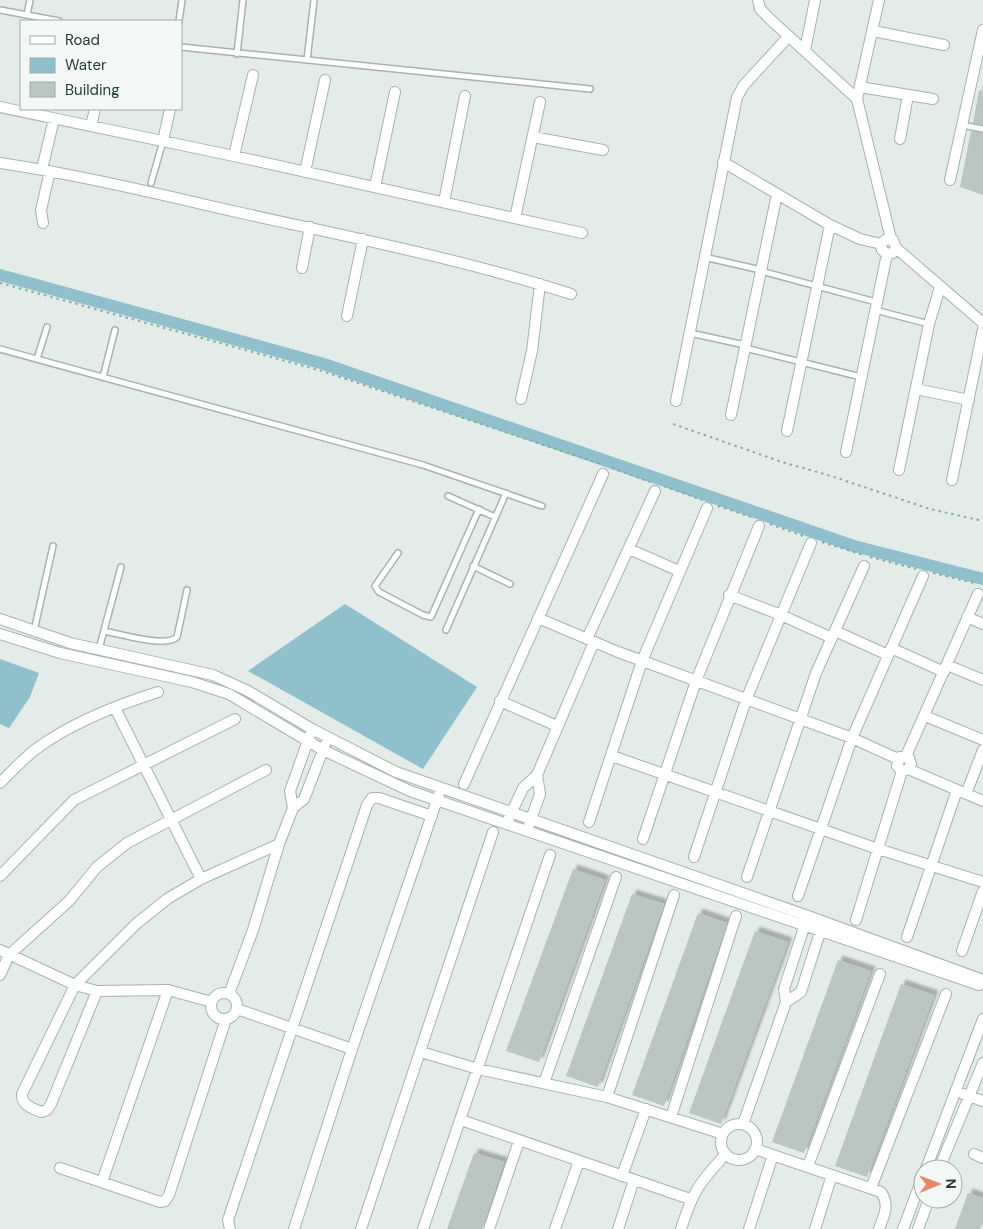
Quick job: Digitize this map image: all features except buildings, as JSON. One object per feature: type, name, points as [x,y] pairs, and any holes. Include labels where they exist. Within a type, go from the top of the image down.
[{"type":"street","points":[[758,0],[760,9],[857,99]]},
{"type":"street","points":[[805,50],[815,0]]},
{"type":"street","points":[[879,0],[857,99],[894,244],[893,253],[887,254],[882,250],[881,244]]},
{"type":"street","points":[[873,31],[944,46]]},
{"type":"street","points":[[950,180],[983,31]]},
{"type":"street","points":[[676,401],[723,162],[739,92],[789,36]]},
{"type":"street","points":[[234,156],[253,75]]},
{"type":"street","points":[[305,172],[325,80]]},
{"type":"street","points":[[860,87],[934,99]]},
{"type":"street","points":[[375,187],[395,92]]},
{"type":"street","points":[[444,202],[465,96]]},
{"type":"street","points":[[900,140],[908,96]]},
{"type":"street","points":[[515,218],[540,102]]},
{"type":"street","points":[[0,107],[234,156],[582,233]]},
{"type":"street","points":[[91,126],[95,110]]},
{"type":"street","points":[[162,141],[170,110]]},
{"type":"street","points":[[43,223],[41,210],[54,118]]},
{"type":"street","points":[[533,137],[603,150]]},
{"type":"street","points":[[723,162],[830,225],[860,239],[881,244]]},
{"type":"street","points":[[0,163],[46,170],[363,239],[506,273],[572,294]]},
{"type":"street","points":[[731,415],[777,194]]},
{"type":"street","points":[[787,431],[830,225]]},
{"type":"street","points":[[302,268],[310,227]]},
{"type":"street","points":[[348,316],[363,239]]},
{"type":"street","points":[[881,244],[885,240],[894,244],[940,287],[983,323]]},
{"type":"street","points":[[846,452],[887,254]]},
{"type":"street","points":[[521,399],[532,351],[540,284]]},
{"type":"street","points":[[899,470],[930,324],[940,287]]},
{"type":"street","points":[[952,480],[983,329]]},
{"type":"street","points":[[916,389],[969,400]]},
{"type":"street","points":[[464,784],[603,474]]},
{"type":"street","points":[[507,824],[523,788],[537,776],[629,549],[655,491]]},
{"type":"street","points":[[589,822],[642,661],[708,504]]},
{"type":"street","points":[[644,839],[696,681],[729,595],[762,523]]},
{"type":"street","points":[[694,857],[746,700],[782,615],[810,540]]},
{"type":"street","points":[[629,549],[679,571]]},
{"type":"street","points":[[747,878],[816,673],[864,566]]},
{"type":"street","points":[[798,896],[852,738],[924,572]]},
{"type":"street","points":[[902,757],[925,716],[978,594]]},
{"type":"street","points":[[729,595],[834,635],[983,680]]},
{"type":"street","points":[[967,617],[983,624]]},
{"type":"street","points":[[538,618],[642,661],[902,757],[911,764],[905,770],[856,920]]},
{"type":"street","points":[[0,619],[34,632],[99,651],[195,670],[230,682],[312,729],[396,772],[511,813],[529,825],[617,862],[806,921]]},
{"type":"street","points":[[0,634],[60,654],[192,682],[229,694],[323,750],[392,783],[507,824],[529,825],[620,851],[983,987]]},
{"type":"street","points":[[0,783],[24,760],[53,737],[131,700],[158,692]]},
{"type":"street","points":[[500,701],[557,726]]},
{"type":"street","points":[[115,708],[201,879]]},
{"type":"street","points":[[907,937],[931,866],[983,742],[925,716]]},
{"type":"street","points":[[0,876],[74,800],[235,719]]},
{"type":"street","points":[[293,808],[290,791],[312,729]]},
{"type":"street","points":[[229,994],[253,930],[279,844],[293,808],[304,799],[328,736]]},
{"type":"street","points":[[612,756],[878,849],[983,882]]},
{"type":"street","points":[[0,975],[5,953],[69,901],[111,854],[127,843],[266,770]]},
{"type":"street","points":[[905,770],[983,801]]},
{"type":"street","points":[[529,825],[540,794],[537,776]]},
{"type":"street","points":[[294,1229],[352,1049],[441,789]]},
{"type":"street","points":[[230,1229],[228,1220],[367,805],[372,798],[379,798],[432,816]]},
{"type":"street","points":[[361,1229],[493,832]]},
{"type":"street","points":[[97,991],[52,1104],[47,1110],[41,1112],[25,1104],[22,1094],[75,985],[136,924],[167,899],[201,879],[279,844]]},
{"type":"street","points":[[617,862],[620,851]]},
{"type":"street","points":[[423,1229],[550,855]]},
{"type":"street","points":[[544,1083],[616,877]]},
{"type":"street","points":[[962,951],[983,891]]},
{"type":"street","points":[[607,1097],[674,895]]},
{"type":"street","points":[[671,1117],[736,916]]},
{"type":"street","points":[[743,1124],[786,1002],[784,989],[806,921]]},
{"type":"street","points":[[822,927],[983,980]]},
{"type":"street","points":[[786,1002],[800,992],[822,927]]},
{"type":"street","points":[[5,953],[75,985],[97,991],[168,990],[212,1002]]},
{"type":"street","points":[[808,1166],[880,974]]},
{"type":"street","points":[[102,1182],[168,990]]},
{"type":"street","points":[[229,994],[235,999],[237,1009],[233,1016],[226,1019],[215,1015],[212,1002],[218,995],[229,994]]},
{"type":"street","points":[[871,1188],[946,994]]},
{"type":"street","points":[[237,1009],[352,1049]]},
{"type":"street","points":[[60,1168],[160,1202],[165,1201],[169,1196],[226,1019]]},
{"type":"street","points":[[930,1159],[983,1019]]},
{"type":"street","points":[[421,1052],[478,1069],[607,1097],[723,1134]]},
{"type":"street","points":[[943,1159],[983,1063]]},
{"type":"street","points":[[955,1091],[983,1101]]},
{"type":"street","points":[[622,1176],[646,1109]]},
{"type":"street","points":[[461,1120],[690,1199]]},
{"type":"street","points":[[743,1124],[755,1134],[755,1149],[751,1155],[739,1160],[726,1154],[722,1144],[723,1134],[730,1126],[743,1124]]},
{"type":"street","points":[[489,1229],[518,1140]]},
{"type":"street","points":[[755,1149],[881,1192],[886,1199],[886,1208],[879,1229]]},
{"type":"street","points":[[681,1229],[690,1199],[696,1188],[726,1154]]},
{"type":"street","points":[[750,1229],[773,1155]]},
{"type":"street","points":[[555,1229],[579,1161]]},
{"type":"street","points":[[815,1229],[832,1175]]},
{"type":"street","points":[[618,1229],[634,1180]]},
{"type":"street","points":[[903,1229],[913,1202]]},
{"type":"street","points":[[918,1229],[925,1209]]},
{"type":"lane","points":[[27,15],[30,0]]},
{"type":"lane","points":[[179,20],[182,0]]},
{"type":"lane","points":[[237,54],[243,0]]},
{"type":"lane","points":[[307,60],[314,0]]},
{"type":"lane","points":[[0,10],[54,20]]},
{"type":"lane","points":[[182,47],[590,89]]},
{"type":"lane","points":[[962,125],[983,129]]},
{"type":"lane","points":[[151,183],[162,141]]},
{"type":"lane","points":[[704,257],[761,270],[930,324]]},
{"type":"lane","points":[[37,359],[47,326]]},
{"type":"lane","points":[[103,377],[115,330]]},
{"type":"lane","points":[[690,333],[746,346],[801,363],[862,377]]},
{"type":"lane","points":[[0,349],[423,465],[542,506]]},
{"type":"lane","points":[[446,630],[506,493]]},
{"type":"lane","points":[[448,496],[495,516]]},
{"type":"lane","points":[[398,553],[377,582],[377,589],[423,615],[431,617],[478,509]]},
{"type":"lane","points":[[34,632],[53,546]]},
{"type":"lane","points":[[473,566],[510,584]]},
{"type":"lane","points":[[99,651],[121,567]]},
{"type":"lane","points":[[104,631],[160,642],[174,640],[177,637],[187,590]]},
{"type":"path","points":[[0,283],[322,371],[510,433],[810,540],[924,572],[974,583]]},
{"type":"path","points":[[673,424],[782,462],[930,509],[983,521]]},
{"type":"water","points":[[345,604],[477,687],[423,769],[248,671]]},
{"type":"water","points":[[0,659],[39,673],[30,697],[9,728],[0,724]]},
{"type":"waterway","points":[[0,275],[324,364],[854,546],[983,579]]}]
